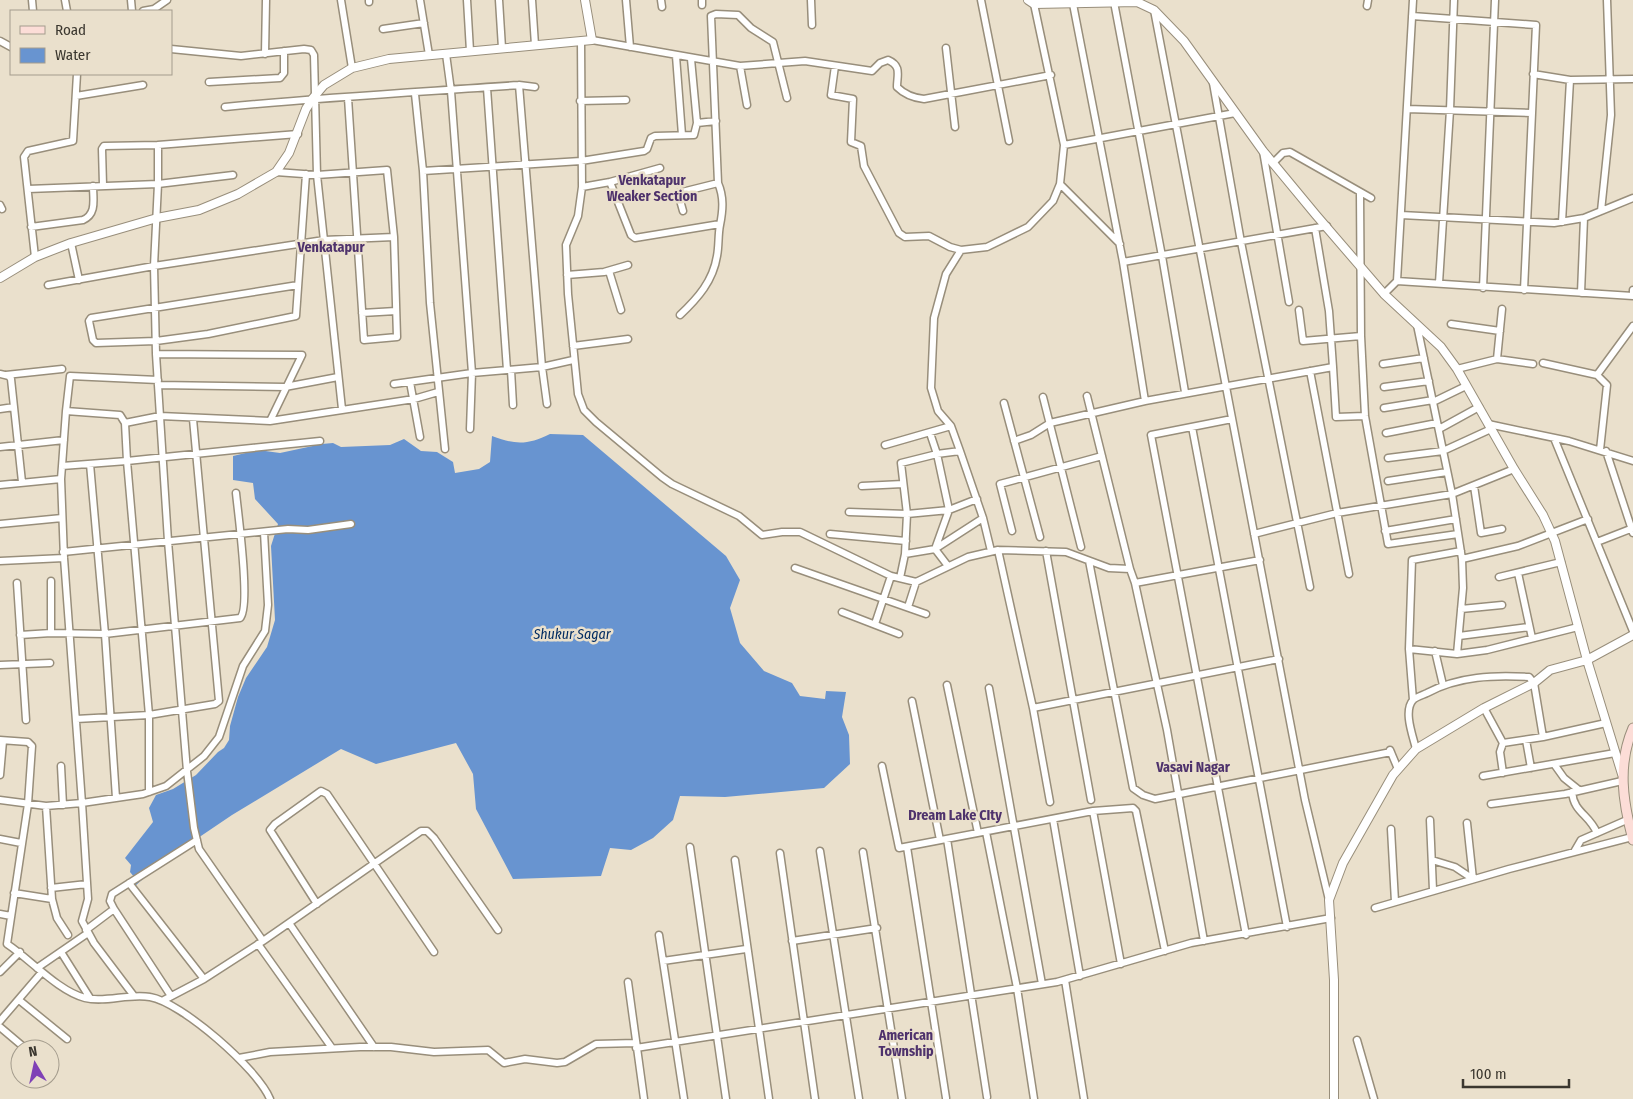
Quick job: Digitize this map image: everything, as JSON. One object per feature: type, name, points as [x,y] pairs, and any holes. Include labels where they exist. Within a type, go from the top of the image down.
[{"type":"main road","points":[[1633,728],[1627,745],[1622,778],[1633,839]]},
{"type":"street","points":[[148,10],[154,9],[167,0]]},
{"type":"street","points":[[265,54],[266,0]]},
{"type":"street","points":[[341,0],[352,68]]},
{"type":"street","points":[[420,0],[430,55]]},
{"type":"street","points":[[467,0],[470,51]]},
{"type":"street","points":[[499,0],[502,48]]},
{"type":"street","points":[[532,0],[535,45]]},
{"type":"street","points":[[585,0],[592,40]]},
{"type":"street","points":[[626,0],[630,48]]},
{"type":"street","points":[[811,0],[812,25]]},
{"type":"street","points":[[981,0],[1009,141]]},
{"type":"street","points":[[1384,294],[1397,282],[1413,0]]},
{"type":"street","points":[[1439,283],[1450,110],[1454,0]]},
{"type":"street","points":[[1484,288],[1495,0]]},
{"type":"street","points":[[1601,211],[1610,114],[1611,81],[1607,0]]},
{"type":"street","points":[[835,66],[831,95],[853,99],[851,140],[861,146],[864,166],[893,227],[905,237],[929,236],[950,247],[961,250],[986,247],[1028,227],[1053,201],[1060,184],[1064,145],[1051,75],[1031,2],[1074,4],[1137,2],[1154,10],[1184,41],[1273,163],[1384,294],[1441,346],[1457,369],[1552,534],[1622,778],[1575,791],[1491,804]]},
{"type":"street","points":[[1114,2],[1162,256],[1184,392]]},
{"type":"street","points":[[1074,4],[1098,139],[1120,244],[1145,401]]},
{"type":"street","points":[[1154,10],[1300,772],[1329,900],[1334,980],[1334,1099]]},
{"type":"street","points":[[680,315],[699,298],[711,277],[717,258],[723,202],[718,183],[711,16],[735,14],[741,16],[751,28],[773,42],[787,98]]},
{"type":"street","points":[[1412,16],[1536,25],[1524,290]]},
{"type":"street","points":[[383,29],[424,23]]},
{"type":"street","points":[[0,277],[35,257],[71,243],[157,218],[199,210],[238,194],[276,172],[289,153],[298,134],[306,108],[324,85],[352,68],[389,59],[592,40],[691,59],[740,66],[805,61],[872,71],[884,60],[888,60],[896,64],[898,68],[897,87],[899,90],[912,97],[924,99],[1051,75]]},
{"type":"street","points":[[581,41],[582,187],[578,216],[567,240],[567,275],[578,394],[584,410],[672,484],[739,516],[762,535],[800,532],[891,576],[916,582],[968,557],[998,550],[1066,552],[1109,568],[1130,569]]},
{"type":"street","points":[[946,48],[955,127]]},
{"type":"street","points":[[172,50],[241,56],[311,50],[314,55],[313,98],[317,175],[342,409]]},
{"type":"street","points":[[209,82],[280,78],[284,73],[284,51]]},
{"type":"street","points":[[446,54],[451,91],[472,373],[470,429]]},
{"type":"street","points":[[676,56],[682,135]]},
{"type":"street","points":[[423,171],[525,163],[581,161],[644,151],[647,149],[651,138],[655,136],[696,134],[697,123],[691,59]]},
{"type":"street","points":[[740,66],[746,105]]},
{"type":"street","points":[[1533,74],[1570,80],[1611,81],[1633,79]]},
{"type":"street","points":[[35,257],[24,154],[73,141],[77,75]]},
{"type":"street","points":[[1212,77],[1267,378],[1310,587]]},
{"type":"street","points":[[1562,222],[1570,80]]},
{"type":"street","points":[[76,96],[143,85]]},
{"type":"street","points":[[225,107],[313,98],[415,94],[519,85],[535,87]]},
{"type":"street","points":[[519,85],[542,367],[547,404]]},
{"type":"street","points":[[487,88],[513,405]]},
{"type":"street","points":[[415,94],[423,171],[430,303],[445,449]]},
{"type":"street","points":[[276,172],[317,175],[353,173],[384,169],[388,172],[394,237],[397,337],[364,340],[358,239],[353,173],[348,98]]},
{"type":"street","points":[[580,101],[626,100]]},
{"type":"street","points":[[1407,109],[1531,113]]},
{"type":"street","points":[[1064,145],[1139,130],[1219,118],[1235,113]]},
{"type":"street","points":[[697,123],[716,122]]},
{"type":"street","points":[[103,186],[102,150],[104,146],[158,145],[298,134]]},
{"type":"street","points":[[158,145],[154,266],[156,354],[168,541],[187,771],[197,840],[199,849],[332,1048]]},
{"type":"street","points":[[1263,151],[1289,302]]},
{"type":"street","points":[[1273,163],[1283,153],[1290,152],[1371,198]]},
{"type":"street","points":[[582,187],[610,182],[660,168]]},
{"type":"street","points":[[298,285],[89,320],[94,342],[156,341],[294,318],[297,314],[306,174]]},
{"type":"street","points":[[28,189],[158,184],[233,175]]},
{"type":"street","points":[[610,182],[631,234],[635,238],[720,224]]},
{"type":"street","points":[[683,211],[678,193],[718,183]]},
{"type":"street","points":[[1060,184],[1120,244]]},
{"type":"street","points":[[31,227],[83,220],[90,217],[93,213],[93,186]]},
{"type":"street","points":[[1360,193],[1360,336],[1365,416],[1379,506],[1388,544],[1458,534]]},
{"type":"street","points":[[1402,215],[1443,219],[1562,222],[1584,218],[1633,198]]},
{"type":"street","points":[[1581,293],[1584,218]]},
{"type":"street","points":[[1123,262],[1200,250],[1327,226]]},
{"type":"street","points":[[1315,228],[1330,311],[1336,417],[1365,416]]},
{"type":"street","points":[[48,285],[154,266],[324,240],[394,237]]},
{"type":"street","points":[[71,243],[79,280]]},
{"type":"street","points":[[961,250],[946,274],[939,295],[933,325],[931,388],[933,400],[938,411],[951,426],[977,499],[991,552]]},
{"type":"street","points":[[567,275],[609,271],[628,265]]},
{"type":"street","points":[[609,271],[621,310]]},
{"type":"street","points":[[1397,282],[1633,296],[1633,290]]},
{"type":"street","points":[[1497,358],[1502,309]]},
{"type":"street","points":[[362,313],[396,310]]},
{"type":"street","points":[[1299,310],[1303,341],[1360,336]]},
{"type":"street","points":[[1451,324],[1500,331]]},
{"type":"street","points":[[1417,325],[1452,494],[1462,559],[1461,609],[1457,654]]},
{"type":"street","points":[[1597,375],[1633,326]]},
{"type":"street","points":[[574,346],[628,339]]},
{"type":"street","points":[[156,354],[302,355],[285,387],[270,422]]},
{"type":"street","points":[[1384,364],[1424,358]]},
{"type":"street","points":[[1457,369],[1497,358],[1533,364]]},
{"type":"street","points":[[394,384],[472,373],[542,367],[574,360]]},
{"type":"street","points":[[1543,363],[1597,375],[1603,379],[1608,389],[1603,450],[1632,530],[1597,542]]},
{"type":"street","points":[[1014,441],[1030,435],[1050,423],[1091,413],[1184,392],[1334,367]]},
{"type":"street","points":[[3,374],[62,369]]},
{"type":"street","points":[[1310,371],[1349,574]]},
{"type":"street","points":[[3,374],[11,379],[22,482]]},
{"type":"street","points":[[134,996],[87,932],[82,921],[88,899],[63,555],[61,479],[70,376],[285,387],[338,377]]},
{"type":"street","points":[[1384,387],[1429,381]]},
{"type":"street","points":[[410,382],[420,437]]},
{"type":"street","points":[[1384,408],[1433,401],[1466,386]]},
{"type":"street","points":[[125,423],[160,416],[270,422],[414,399],[438,392]]},
{"type":"street","points":[[1087,396],[1135,583],[1178,795],[1204,941]]},
{"type":"street","points":[[1043,397],[1081,547]]},
{"type":"street","points":[[1004,403],[1040,537]]},
{"type":"street","points":[[1386,433],[1438,426],[1479,407]]},
{"type":"street","points":[[0,409],[14,408]]},
{"type":"street","points":[[66,412],[120,415],[125,423],[133,545],[148,715],[149,792]]},
{"type":"street","points":[[76,719],[148,715],[215,704],[218,701],[193,419]]},
{"type":"street","points":[[1232,419],[1151,435],[1246,934]]},
{"type":"street","points":[[885,445],[951,426]]},
{"type":"street","points":[[1388,458],[1443,451],[1490,427],[1554,438],[1603,450],[1633,461]]},
{"type":"street","points":[[1192,428],[1287,927]]},
{"type":"street","points":[[930,433],[937,454],[949,510],[935,549]]},
{"type":"street","points":[[1554,438],[1633,631]]},
{"type":"street","points":[[0,447],[64,440]]},
{"type":"street","points":[[62,466],[163,459],[320,441]]},
{"type":"street","points":[[900,578],[905,554],[907,514],[901,464],[937,454],[960,451]]},
{"type":"street","points":[[1012,531],[1000,484],[1023,476],[1102,456]]},
{"type":"street","points":[[90,464],[105,634],[116,798]]},
{"type":"street","points":[[1254,534],[1337,513],[1452,494],[1514,469]]},
{"type":"street","points":[[1388,481],[1447,472]]},
{"type":"street","points":[[0,484],[61,479]]},
{"type":"street","points":[[862,486],[903,484]]},
{"type":"street","points":[[1474,486],[1481,533],[1502,529]]},
{"type":"street","points":[[20,635],[51,633],[105,634],[240,618],[244,615],[244,579],[236,493]]},
{"type":"street","points":[[849,512],[907,514],[949,510],[977,499]]},
{"type":"street","points":[[0,524],[62,518]]},
{"type":"street","points":[[905,554],[935,549],[983,518]]},
{"type":"street","points":[[1385,531],[1456,519]]},
{"type":"street","points":[[1462,559],[1518,546],[1588,519]]},
{"type":"street","points":[[0,562],[168,541],[288,529],[308,530],[351,524]]},
{"type":"street","points":[[0,800],[46,806],[116,798],[149,792],[166,786],[187,771],[219,737],[243,666],[265,631],[268,605],[264,532]]},
{"type":"street","points":[[830,534],[906,542]]},
{"type":"street","points":[[935,549],[948,566]]},
{"type":"street","points":[[998,550],[1033,708],[1050,802]]},
{"type":"street","points":[[1046,551],[1091,800]]},
{"type":"street","points":[[1416,749],[1410,722],[1410,707],[1413,700],[1409,649],[1412,560],[1460,551]]},
{"type":"street","points":[[1135,583],[1260,560]]},
{"type":"street","points":[[1089,561],[1133,788],[1143,795],[1155,799],[1178,795],[1300,772],[1391,751],[1398,769]]},
{"type":"street","points":[[1499,577],[1561,562]]},
{"type":"street","points":[[795,568],[926,614]]},
{"type":"street","points":[[1518,573],[1532,638]]},
{"type":"street","points":[[875,624],[891,576]]},
{"type":"street","points":[[51,581],[51,633]]},
{"type":"street","points":[[908,608],[916,582]]},
{"type":"street","points":[[17,583],[26,720]]},
{"type":"street","points":[[1461,609],[1502,605]]},
{"type":"street","points":[[842,612],[899,634]]},
{"type":"street","points":[[1459,636],[1529,627]]},
{"type":"street","points":[[1409,649],[1457,654],[1495,648],[1578,627]]},
{"type":"street","points":[[1329,900],[1366,818],[1398,769],[1416,749],[1484,708],[1534,683],[1550,670],[1587,660],[1633,635]]},
{"type":"street","points":[[1435,651],[1443,685]]},
{"type":"street","points":[[1033,708],[1279,659]]},
{"type":"street","points":[[0,665],[50,663]]},
{"type":"street","points":[[1413,700],[1443,685],[1492,675],[1529,677],[1534,683],[1543,737]]},
{"type":"street","points":[[947,684],[978,833]]},
{"type":"street","points":[[988,688],[1015,826],[1042,984]]},
{"type":"street","points":[[912,701],[940,840]]},
{"type":"street","points":[[1484,708],[1503,742],[1500,752],[1503,773]]},
{"type":"street","points":[[1503,742],[1543,737],[1606,723]]},
{"type":"street","points":[[1526,740],[1531,768]]},
{"type":"street","points":[[0,774],[1,741],[28,742],[32,746],[28,804],[11,916],[3,944],[20,952],[40,970],[79,995],[90,998],[134,996],[164,1000],[189,1016],[239,1058],[267,1091],[270,1099]]},
{"type":"street","points":[[1483,776],[1615,753]]},
{"type":"street","points":[[1554,764],[1575,791]]},
{"type":"street","points":[[60,766],[63,805]]},
{"type":"street","points":[[882,766],[899,848],[1094,811],[1127,807],[1136,811],[1165,951]]},
{"type":"street","points":[[317,904],[270,830],[316,792],[321,791],[327,794],[434,952]]},
{"type":"street","points":[[1575,791],[1573,802],[1577,809],[1593,822],[1598,833]]},
{"type":"street","points":[[46,806],[52,899],[56,918],[68,935]]},
{"type":"street","points":[[1094,811],[1121,964]]},
{"type":"street","points":[[1053,819],[1080,976]]},
{"type":"street","points":[[1574,852],[1581,840],[1629,819]]},
{"type":"street","points":[[1430,820],[1433,890]]},
{"type":"street","points":[[1467,824],[1473,878]]},
{"type":"street","points":[[1391,829],[1395,902]]},
{"type":"street","points":[[164,1000],[204,979],[317,904],[421,831],[426,831],[434,838],[498,930]]},
{"type":"street","points":[[986,832],[1017,988],[1034,1099]]},
{"type":"street","points":[[947,839],[987,1097]]},
{"type":"street","points":[[1375,908],[1473,878],[1633,839]]},
{"type":"street","points":[[0,840],[21,843]]},
{"type":"street","points":[[171,996],[114,909],[110,896],[197,840]]},
{"type":"street","points":[[690,847],[726,1099]]},
{"type":"street","points":[[907,847],[946,1098]]},
{"type":"street","points":[[820,851],[859,1099]]},
{"type":"street","points":[[863,852],[877,928],[902,1099]]},
{"type":"street","points":[[780,853],[814,1099]]},
{"type":"street","points":[[736,860],[746,949],[769,1099]]},
{"type":"street","points":[[1432,860],[1455,868],[1473,878]]},
{"type":"street","points":[[129,883],[204,979]]},
{"type":"street","points":[[52,888],[87,884]]},
{"type":"street","points":[[14,893],[52,899]]},
{"type":"street","points":[[0,1021],[19,1000],[40,970],[114,909]]},
{"type":"street","points":[[0,914],[11,916]]},
{"type":"street","points":[[239,1058],[270,1052],[374,1047],[405,1048],[434,1052],[488,1050],[504,1063],[525,1058],[557,1063],[574,1058],[596,1044],[636,1045],[675,1042],[1065,980],[1204,941],[1331,918]]},
{"type":"street","points":[[289,922],[374,1047]]},
{"type":"street","points":[[792,941],[877,928]]},
{"type":"street","points":[[660,935],[684,1099]]},
{"type":"street","points":[[663,961],[746,949]]},
{"type":"street","points":[[0,972],[20,952]]},
{"type":"street","points":[[61,952],[90,998]]},
{"type":"street","points":[[1065,980],[1084,1099]]},
{"type":"street","points":[[628,982],[644,1099]]},
{"type":"street","points":[[19,1000],[67,1039]]},
{"type":"street","points":[[0,1027],[14,1039]]},
{"type":"street","points":[[1357,1040],[1374,1099]]},
{"type":"water","name":"Shukur Sagar","points":[[550,434],[583,435],[726,556],[740,580],[730,608],[740,643],[764,671],[792,683],[800,696],[825,699],[826,691],[846,692],[842,717],[849,735],[850,764],[824,788],[725,797],[680,796],[673,820],[653,838],[631,850],[610,848],[601,876],[513,879],[476,809],[473,774],[456,743],[376,764],[341,749],[232,815],[161,863],[135,886],[135,878],[130,872],[131,865],[125,858],[153,822],[149,808],[156,795],[173,789],[196,775],[224,748],[229,740],[230,726],[238,697],[246,678],[267,647],[275,620],[271,546],[278,524],[255,499],[253,483],[233,480],[233,456],[258,450],[280,453],[333,443],[341,447],[390,445],[404,439],[421,451],[437,452],[453,462],[455,473],[479,469],[490,462],[492,436],[508,441],[528,442]]},
{"type":"district","name":"Venkatapur Weaker Section","points":[[652,188]]},
{"type":"district","name":"Venkatapur","points":[[331,247]]},
{"type":"district","name":"Vasavi Nagar","points":[[1193,767]]},
{"type":"district","name":"Dream Lake CIty","points":[[955,815]]},
{"type":"district","name":"American Township","points":[[906,1044]]}]
